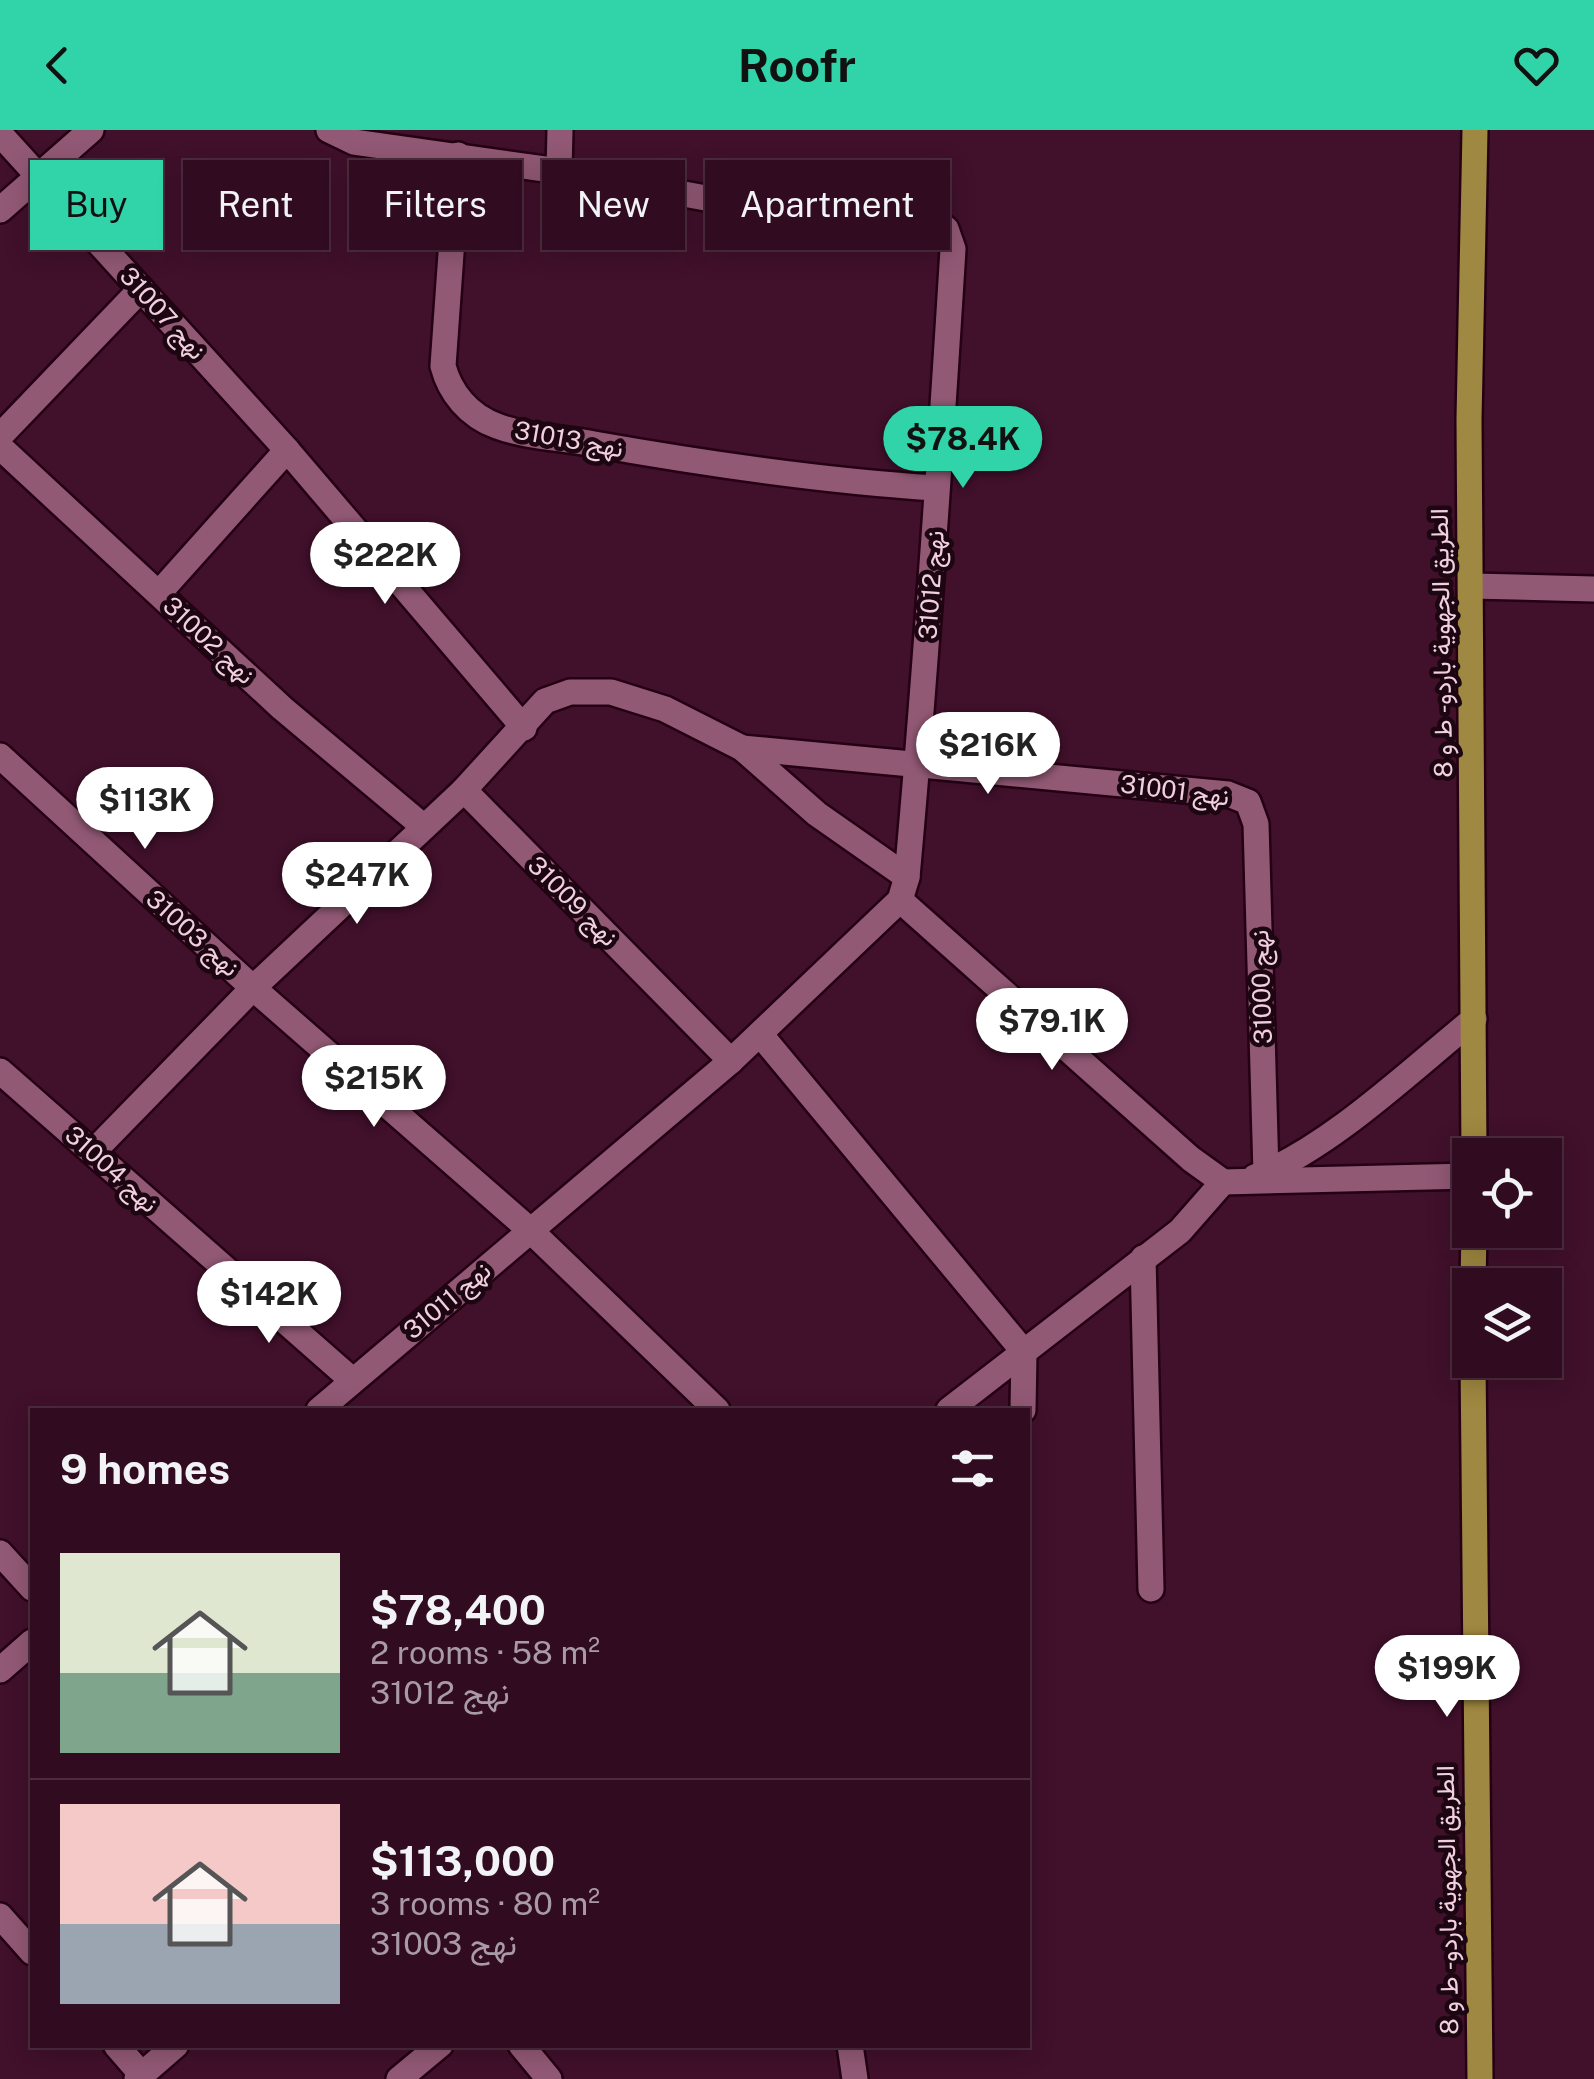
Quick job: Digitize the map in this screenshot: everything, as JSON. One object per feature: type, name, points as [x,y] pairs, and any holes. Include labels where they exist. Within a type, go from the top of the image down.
[{"type":"main road","name":"الطريق الجهوية باردو - ط و 8","points":[[1474,1138],[1469,419],[1475,130]]},
{"type":"main road","name":"الطريق الجهوية باردو - ط و 8","points":[[1473,1378],[1480,2079]]},
{"type":"street","points":[[57,160],[91,130]]},
{"type":"street","points":[[329,130],[354,142],[542,168]]},
{"type":"street","points":[[559,160],[560,130]]},
{"type":"street","name":"نهج 31007","points":[[13,137],[30,166]]},
{"type":"street","name":"نهج 31013","points":[[458,155],[443,366],[449,390],[466,406],[495,426],[622,449],[880,485],[936,488]]},
{"type":"street","points":[[0,210],[30,184]]},
{"type":"street","name":"نهج 31012","points":[[685,194],[803,216],[933,219],[946,229],[953,249],[936,488],[936,548],[903,889]]},
{"type":"street","name":"نهج 31007","points":[[104,250],[286,450],[524,728]]},
{"type":"street","points":[[0,436],[141,289]]},
{"type":"street","name":"نهج 31002","points":[[0,447],[344,764],[424,827]]},
{"type":"street","points":[[159,593],[286,450]]},
{"type":"street","points":[[1472,586],[1594,588]]},
{"type":"street","points":[[94,1151],[253,988],[464,790],[546,701],[570,692],[611,692],[665,710],[742,748],[903,889],[1191,1160],[1230,1183],[1452,1177]]},
{"type":"street","name":"نهج 31001","points":[[742,748],[1228,794],[1248,802]]},
{"type":"street","name":"نهج 31003","points":[[0,756],[253,988],[531,1231],[715,1408]]},
{"type":"street","name":"نهج 31009","points":[[464,790],[730,1061]]},
{"type":"street","name":"نهج 31000","points":[[1248,802],[1256,824],[1266,1173]]},
{"type":"street","points":[[531,1231],[760,1034],[903,889]]},
{"type":"street","points":[[953,1408],[1180,1231],[1230,1183],[1266,1173],[1378,1097],[1474,1018]]},
{"type":"street","points":[[760,1034],[1024,1352],[1023,1408]]},
{"type":"street","name":"نهج 31004","points":[[0,1071],[94,1151],[222,1270],[352,1380]]},
{"type":"street","name":"نهج 31011","points":[[321,1408],[531,1231]]},
{"type":"street","points":[[1144,1258],[1151,1589]]},
{"type":"street","points":[[0,1553],[30,1586]]},
{"type":"street","points":[[0,1670],[30,1644]]},
{"type":"street","points":[[0,1916],[30,1950]]},
{"type":"street","points":[[118,2048],[140,2077],[173,2048]]},
{"type":"street","points":[[399,2079],[436,2048]]},
{"type":"street","points":[[523,2048],[549,2079]]},
{"type":"street","points":[[850,2048],[854,2079]]}]
